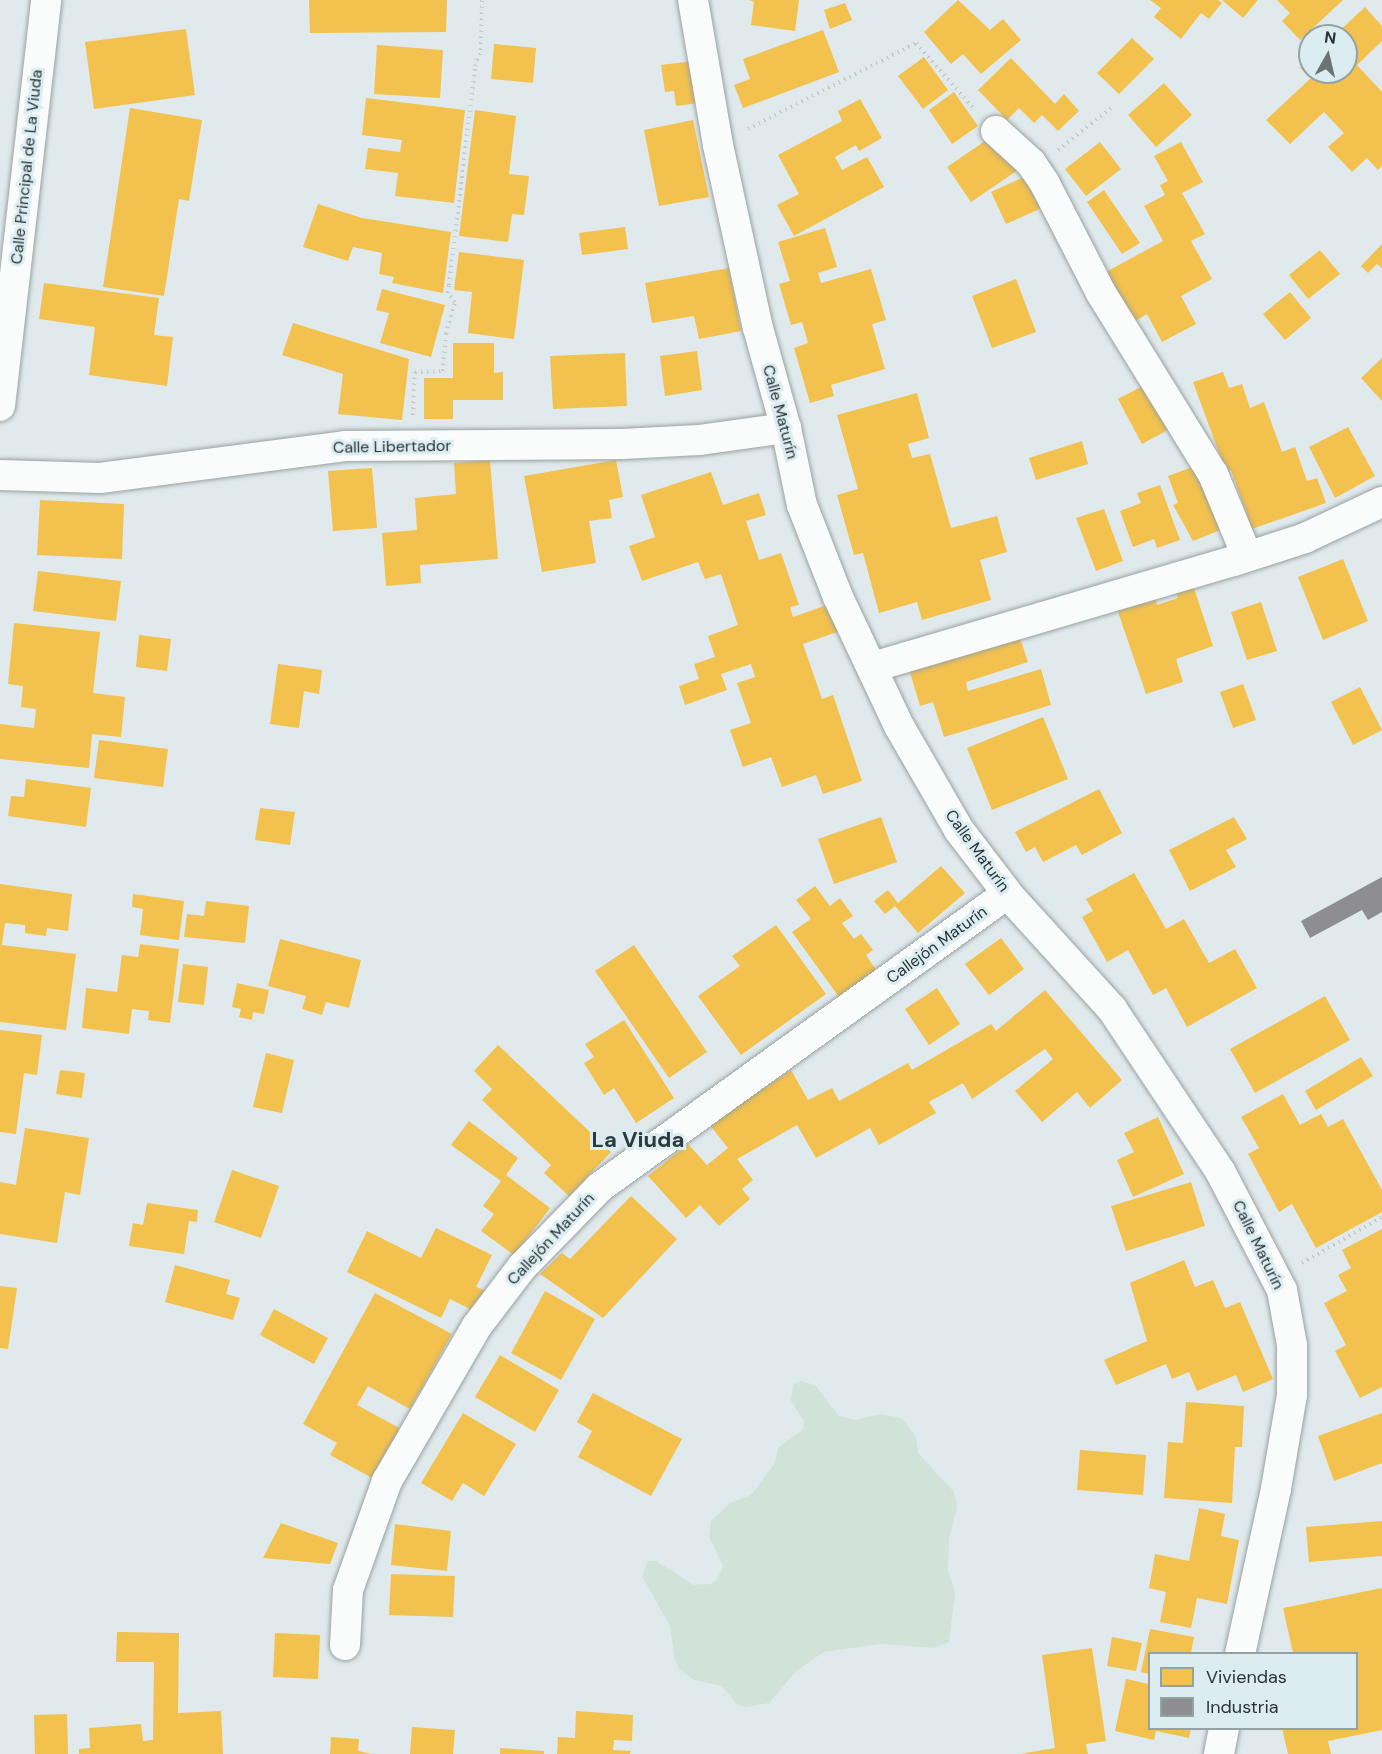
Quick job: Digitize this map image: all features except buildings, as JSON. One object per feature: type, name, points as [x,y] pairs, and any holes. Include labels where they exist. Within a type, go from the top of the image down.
[{"type":"street","name":"Calle Principal de La Viuda","points":[[0,406],[12,202],[46,0]]},
{"type":"street","name":"Calle Maturín","points":[[693,0],[718,145],[758,328],[786,428],[802,505],[817,548],[916,759],[978,857],[1007,894],[1112,1009],[1220,1171],[1277,1277],[1292,1345],[1292,1395],[1276,1489],[1240,1652]]},
{"type":"street","points":[[996,132],[1034,169],[1101,293],[1213,474],[1247,556]]},
{"type":"street","name":"Calle Libertador","points":[[0,475],[100,478],[171,471],[294,451],[412,446],[622,444],[699,440],[786,428]]},
{"type":"street","points":[[873,667],[933,647],[1091,606],[1305,538],[1382,502]]},
{"type":"street","name":"Callejón Maturín","points":[[345,1645],[348,1590],[387,1481],[477,1326],[522,1267],[600,1187],[1007,894]]},
{"type":"street","points":[[1219,1754],[1224,1730]]},
{"type":"path","points":[[412,446],[416,372],[443,371],[446,334],[455,302],[448,293],[475,66],[481,50],[483,0]]},
{"type":"path","points":[[718,145],[916,43],[996,132]]},
{"type":"path","points":[[1034,169],[1111,108]]},
{"type":"path","points":[[1277,1277],[1382,1217]]},
{"type":"green space","points":[[800,1381],[815,1385],[839,1416],[855,1420],[880,1414],[902,1418],[916,1437],[918,1453],[954,1492],[957,1508],[949,1538],[948,1570],[955,1593],[949,1642],[933,1648],[881,1644],[824,1652],[796,1671],[769,1703],[746,1707],[738,1705],[722,1686],[694,1680],[680,1670],[675,1661],[670,1626],[642,1576],[648,1561],[656,1561],[694,1585],[711,1584],[717,1580],[723,1566],[709,1537],[711,1521],[730,1503],[751,1495],[775,1463],[778,1448],[803,1429],[804,1421],[791,1401],[793,1385]]},
{"type":"district","name":"La Viuda","points":[[638,1140]]}]
